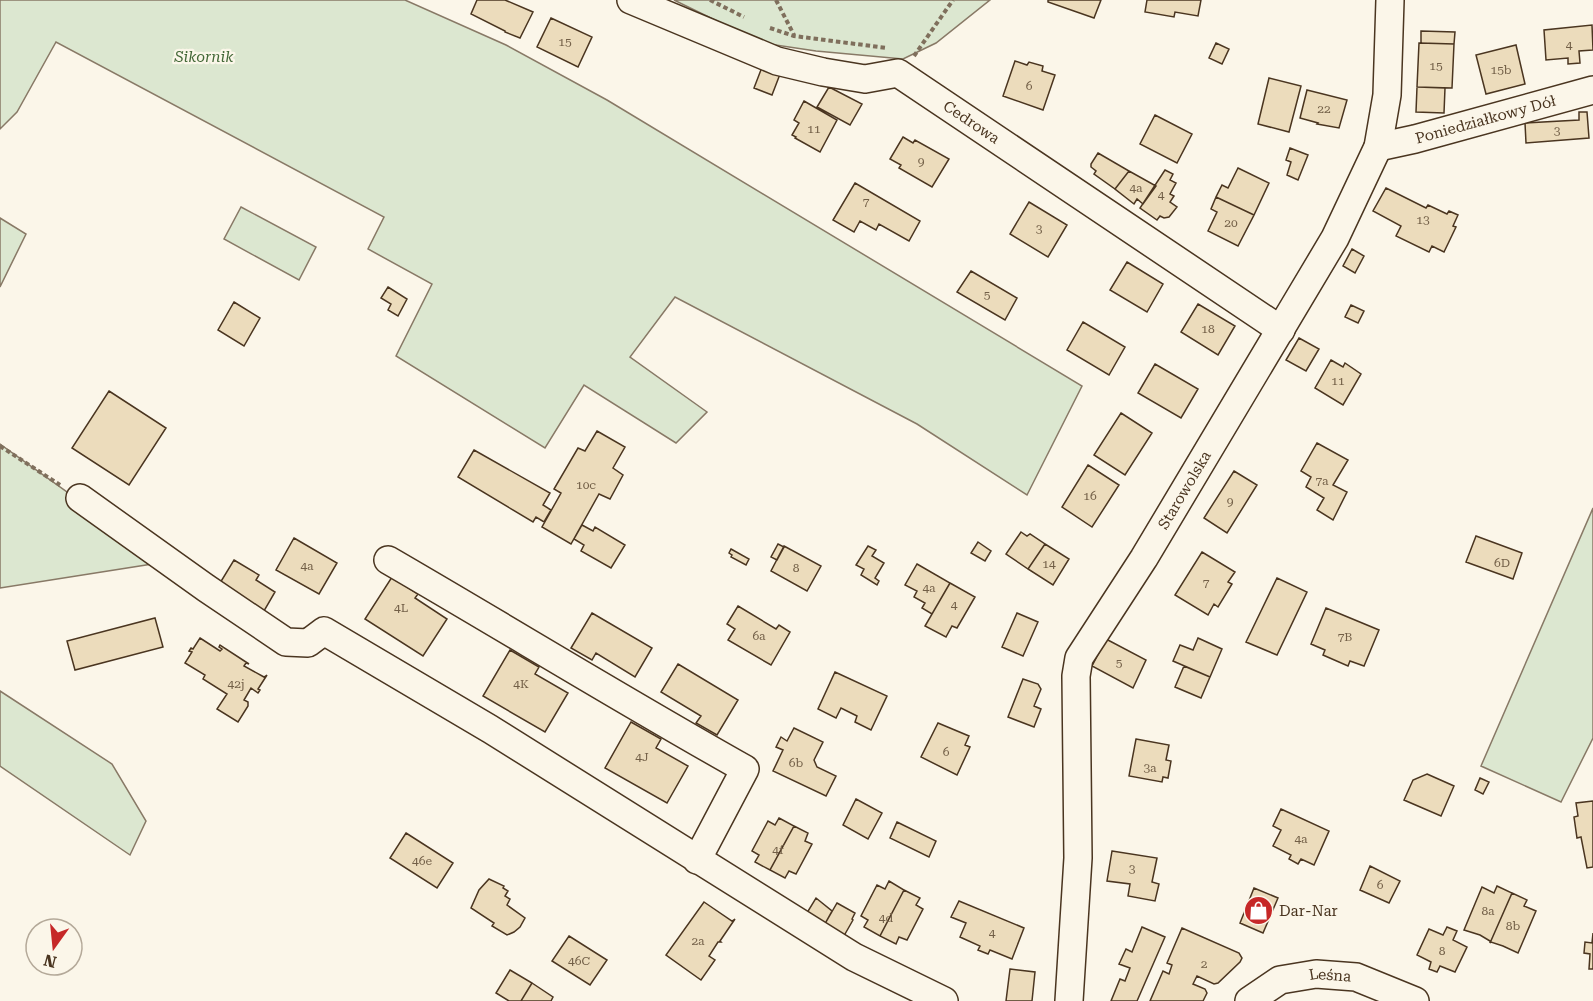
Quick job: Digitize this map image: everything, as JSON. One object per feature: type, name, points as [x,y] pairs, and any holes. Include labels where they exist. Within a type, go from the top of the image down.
[{"type":"street","points":[[631,0],[777,61],[823,72],[865,79],[900,58]]},
{"type":"street","name":"Starowolska","points":[[1069,1001],[1078,858],[1076,676],[1080,658],[1144,558],[1335,238],[1378,147],[1388,95],[1390,0]]},
{"type":"street","name":"Cedrowa","points":[[900,58],[1281,330]]},
{"type":"street","name":"Poniedziałkowy Dół","points":[[1378,147],[1593,90]]},
{"type":"street","points":[[80,498],[285,642],[308,644],[324,631],[490,729],[854,957],[944,1001]]},
{"type":"street","points":[[388,560],[745,769],[697,860]]},
{"type":"street","name":"Leśna","points":[[1249,1001],[1280,980],[1316,974],[1356,977],[1415,1001]]},
{"type":"path","points":[[710,0],[748,19]]},
{"type":"path","points":[[776,0],[794,36]]},
{"type":"path","points":[[767,27],[794,36],[900,58],[917,52],[953,0]]},
{"type":"path","points":[[900,58],[917,52]]},
{"type":"path","points":[[0,446],[80,498]]},
{"type":"green space","name":"Sikornik","points":[[0,0],[405,0],[506,45],[607,100],[1082,386],[1027,495],[917,424],[675,297],[630,357],[707,412],[676,443],[584,385],[545,448],[396,356],[432,284],[368,249],[384,217],[56,42],[17,112],[0,129]]},
{"type":"green space","points":[[674,0],[990,0],[936,43],[903,59],[816,51],[762,43]]},
{"type":"green space","points":[[241,207],[316,247],[299,280],[224,239]]},
{"type":"green space","points":[[0,218],[26,234],[0,287]]},
{"type":"green space","points":[[0,444],[165,562],[0,588]]},
{"type":"green space","points":[[1593,508],[1593,738],[1561,802],[1481,766]]},
{"type":"green space","points":[[0,691],[112,764],[146,821],[130,855],[0,766]]},
{"type":"building","points":[[477,0],[505,0],[533,12],[520,38],[471,14]]},
{"type":"building","points":[[1048,0],[1101,0],[1094,18],[1048,2]]},
{"type":"building","points":[[1147,0],[1201,0],[1198,16],[1175,12],[1174,17],[1145,12]]},
{"type":"building","points":[[551,18],[592,37],[578,67],[537,47]]},
{"type":"building","points":[[1592,25],[1593,50],[1579,51],[1580,63],[1568,64],[1568,58],[1546,60],[1544,30]]},
{"type":"building","points":[[1421,31],[1455,32],[1454,44],[1421,43]]},
{"type":"building","points":[[1216,43],[1229,49],[1222,64],[1209,58]]},
{"type":"building","points":[[1419,43],[1454,44],[1452,88],[1417,87]]},
{"type":"building","points":[[1516,45],[1525,84],[1486,94],[1476,55]]},
{"type":"building","points":[[1015,61],[1027,65],[1029,62],[1043,66],[1042,71],[1055,75],[1043,110],[1003,96]]},
{"type":"building","points":[[764,62],[782,69],[772,95],[754,88]]},
{"type":"building","points":[[1269,78],[1301,86],[1289,132],[1258,124]]},
{"type":"building","points":[[829,87],[862,104],[850,125],[817,107]]},
{"type":"building","points":[[1417,87],[1445,88],[1444,113],[1416,112]]},
{"type":"building","points":[[1307,90],[1347,100],[1339,128],[1300,118]]},
{"type":"building","points":[[804,101],[837,120],[820,152],[792,135],[799,123],[794,120]]},
{"type":"building","points":[[1579,112],[1587,112],[1589,138],[1526,143],[1525,123],[1579,120]]},
{"type":"building","points":[[1155,115],[1192,134],[1177,163],[1140,144]]},
{"type":"building","points":[[903,137],[913,143],[915,140],[949,159],[932,187],[899,168],[901,165],[890,159]]},
{"type":"building","points":[[1290,148],[1308,155],[1298,180],[1287,175],[1291,162],[1286,160]]},
{"type":"building","points":[[1098,153],[1129,171],[1115,189],[1094,174],[1096,171],[1091,164]]},
{"type":"building","points":[[1238,168],[1269,183],[1254,215],[1216,197],[1222,185],[1228,188]]},
{"type":"building","points":[[1165,170],[1173,174],[1170,180],[1176,183],[1170,194],[1174,196],[1170,202],[1177,207],[1169,217],[1160,216],[1157,220],[1140,208]]},
{"type":"building","points":[[1129,171],[1156,186],[1143,204],[1137,199],[1134,204],[1115,189]]},
{"type":"building","points":[[855,183],[920,221],[909,241],[879,224],[876,230],[860,221],[854,232],[833,220]]},
{"type":"building","points":[[1386,188],[1426,208],[1428,205],[1447,214],[1449,211],[1458,215],[1453,226],[1456,227],[1444,252],[1432,246],[1429,252],[1396,236],[1401,226],[1373,211]]},
{"type":"building","points":[[1216,197],[1254,215],[1238,246],[1208,231],[1217,212],[1211,209]]},
{"type":"building","points":[[1029,202],[1067,225],[1048,257],[1010,234]]},
{"type":"building","points":[[1352,249],[1364,256],[1355,273],[1343,266]]},
{"type":"building","points":[[1127,262],[1163,284],[1147,312],[1110,290]]},
{"type":"building","points":[[971,271],[1017,298],[1005,320],[957,292]]},
{"type":"building","points":[[388,287],[407,299],[398,316],[388,310],[391,304],[381,298]]},
{"type":"building","points":[[234,302],[260,318],[244,346],[218,330]]},
{"type":"building","points":[[1198,304],[1235,326],[1218,355],[1181,332]]},
{"type":"building","points":[[1351,305],[1364,311],[1358,323],[1345,317]]},
{"type":"building","points":[[1083,322],[1125,347],[1109,375],[1067,350]]},
{"type":"building","points":[[1299,338],[1319,349],[1306,371],[1286,360]]},
{"type":"building","points":[[1331,360],[1343,367],[1345,363],[1361,374],[1343,405],[1315,388]]},
{"type":"building","points":[[1155,364],[1198,389],[1181,418],[1138,393]]},
{"type":"building","points":[[109,391],[166,428],[129,485],[72,448]]},
{"type":"building","points":[[1121,413],[1152,433],[1125,475],[1094,455]]},
{"type":"building","points":[[597,431],[625,447],[613,468],[623,475],[610,499],[599,494],[571,544],[542,527],[561,493],[554,489],[578,448],[585,451]]},
{"type":"building","points":[[1317,443],[1348,460],[1333,485],[1347,492],[1333,520],[1317,510],[1324,498],[1306,487],[1311,477],[1301,471]]},
{"type":"building","points":[[474,450],[550,493],[543,505],[551,510],[544,522],[536,517],[533,522],[458,477]]},
{"type":"building","points":[[1088,465],[1119,485],[1092,527],[1062,507]]},
{"type":"building","points":[[1234,471],[1257,485],[1227,533],[1204,518]]},
{"type":"building","points":[[582,525],[593,531],[595,527],[625,545],[611,568],[581,551],[584,545],[574,539]]},
{"type":"building","points":[[1021,532],[1027,536],[1030,534],[1045,544],[1028,569],[1006,554]]},
{"type":"building","points":[[1476,536],[1522,553],[1513,579],[1466,562]]},
{"type":"building","points":[[294,538],[337,563],[319,594],[276,570]]},
{"type":"building","points":[[978,542],[991,551],[985,561],[971,553]]},
{"type":"building","points":[[778,544],[784,547],[777,560],[771,557]]},
{"type":"building","points":[[1045,544],[1069,559],[1053,585],[1028,569]]},
{"type":"building","points":[[784,546],[821,566],[807,591],[771,571]]},
{"type":"building","points":[[868,546],[876,550],[872,556],[884,563],[875,578],[879,581],[877,585],[861,575],[864,569],[856,565]]},
{"type":"building","points":[[731,549],[749,559],[746,565],[731,557],[729,553]]},
{"type":"building","points":[[1202,552],[1235,572],[1228,582],[1232,584],[1218,607],[1214,604],[1208,615],[1175,595]]},
{"type":"building","points":[[234,560],[259,575],[256,580],[275,592],[264,611],[220,583]]},
{"type":"building","points":[[917,564],[950,583],[932,614],[922,608],[925,603],[914,597],[917,591],[905,585]]},
{"type":"building","points":[[392,577],[418,594],[415,598],[447,619],[423,656],[365,619]]},
{"type":"building","points":[[1277,578],[1307,592],[1277,655],[1246,642]]},
{"type":"building","points":[[950,583],[975,597],[957,628],[952,626],[946,637],[925,626]]},
{"type":"building","points":[[738,606],[776,629],[779,625],[790,632],[771,665],[728,640],[735,629],[727,624]]},
{"type":"building","points":[[1326,608],[1379,630],[1364,666],[1350,661],[1348,666],[1323,655],[1325,650],[1311,644]]},
{"type":"building","points":[[592,613],[652,648],[635,677],[596,653],[592,660],[571,648]]},
{"type":"building","points":[[1017,613],[1038,622],[1023,656],[1002,647]]},
{"type":"building","points":[[155,618],[163,647],[75,670],[67,641]]},
{"type":"building","points":[[200,638],[220,651],[222,649],[220,645],[249,664],[246,663],[244,666],[264,677],[267,675],[258,693],[251,688],[244,700],[248,702],[248,706],[238,722],[217,709],[227,694],[203,679],[205,675],[185,663],[192,652],[189,651]]},
{"type":"building","points":[[1198,638],[1222,649],[1210,677],[1173,661],[1180,645],[1193,650]]},
{"type":"building","points":[[1106,639],[1146,660],[1133,688],[1092,666]]},
{"type":"building","points":[[510,650],[539,667],[535,674],[568,693],[545,732],[483,696]]},
{"type":"building","points":[[678,664],[738,700],[717,735],[696,723],[701,716],[661,692]]},
{"type":"building","points":[[1184,666],[1210,677],[1201,698],[1175,687]]},
{"type":"building","points":[[835,672],[887,696],[871,730],[855,722],[857,716],[841,708],[836,718],[818,709]]},
{"type":"building","points":[[1023,679],[1038,684],[1041,689],[1034,706],[1041,709],[1034,727],[1008,717]]},
{"type":"building","points":[[631,722],[661,739],[656,748],[688,766],[667,803],[605,768]]},
{"type":"building","points":[[938,723],[969,736],[965,745],[970,747],[957,775],[921,757]]},
{"type":"building","points":[[794,728],[823,742],[814,760],[817,767],[836,776],[826,796],[773,771],[783,750],[776,747],[781,737],[787,741]]},
{"type":"building","points":[[1136,739],[1169,745],[1166,760],[1171,761],[1168,778],[1163,777],[1162,782],[1129,776]]},
{"type":"building","points":[[1427,774],[1454,786],[1441,816],[1404,800],[1413,780]]},
{"type":"building","points":[[1480,778],[1489,782],[1483,794],[1475,790]]},
{"type":"building","points":[[856,799],[882,813],[868,839],[843,825]]},
{"type":"building","points":[[1593,801],[1593,867],[1587,868],[1581,837],[1577,838],[1574,817],[1578,816],[1576,803]]},
{"type":"building","points":[[1281,809],[1329,831],[1314,865],[1301,859],[1298,864],[1289,859],[1291,855],[1273,846],[1281,830],[1273,826]]},
{"type":"building","points":[[779,818],[794,826],[770,870],[755,862],[759,855],[752,851],[768,821],[775,825]]},
{"type":"building","points":[[897,822],[936,841],[929,857],[890,838]]},
{"type":"building","points":[[794,826],[808,833],[805,841],[812,844],[796,874],[789,871],[785,878],[770,870]]},
{"type":"building","points":[[406,833],[453,863],[437,888],[390,858]]},
{"type":"building","points":[[1112,851],[1157,858],[1152,882],[1159,884],[1155,901],[1128,896],[1130,884],[1107,881]]},
{"type":"building","points":[[1370,866],[1400,881],[1389,903],[1360,890]]},
{"type":"building","points":[[489,879],[504,886],[503,888],[508,891],[505,896],[510,899],[507,905],[525,918],[520,927],[507,935],[492,926],[494,923],[471,908],[479,890]]},
{"type":"building","points":[[889,881],[904,890],[880,936],[864,927],[868,920],[861,916],[877,885],[885,889]]},
{"type":"building","points":[[1497,886],[1512,893],[1490,943],[1480,935],[1464,930],[1482,887],[1494,893]]},
{"type":"building","points":[[1254,888],[1278,898],[1263,933],[1240,923]]},
{"type":"building","points":[[904,890],[920,898],[916,905],[923,909],[907,940],[899,937],[896,944],[880,936]]},
{"type":"building","points":[[1512,893],[1527,900],[1524,906],[1536,911],[1518,953],[1490,943]]},
{"type":"building","points":[[816,898],[832,911],[822,929],[805,916]]},
{"type":"building","points":[[959,901],[1024,928],[1012,959],[990,950],[988,954],[978,950],[980,946],[960,937],[966,923],[951,917]]},
{"type":"building","points":[[704,902],[732,921],[735,919],[709,956],[715,960],[701,980],[666,955]]},
{"type":"building","points":[[837,903],[855,913],[841,941],[822,929]]},
{"type":"building","points":[[1142,927],[1165,937],[1137,1001],[1111,1001],[1120,979],[1125,981],[1130,968],[1119,964],[1126,949],[1132,952]]},
{"type":"building","points":[[1447,927],[1457,931],[1453,940],[1467,947],[1455,972],[1440,966],[1437,972],[1429,969],[1431,962],[1417,955],[1429,929],[1443,935]]},
{"type":"building","points":[[1182,928],[1239,953],[1242,958],[1218,983],[1214,984],[1197,976],[1193,984],[1205,989],[1207,993],[1203,1001],[1150,1001],[1163,971],[1169,974],[1172,965],[1167,963]]},
{"type":"building","points":[[1593,933],[1593,969],[1589,969],[1590,954],[1584,953],[1585,942],[1592,943]]},
{"type":"building","points":[[569,936],[607,960],[590,985],[552,961]]},
{"type":"building","points":[[1010,969],[1035,972],[1032,1001],[1006,1001]]},
{"type":"building","points":[[510,970],[532,983],[521,1001],[509,1001],[496,993]]},
{"type":"building","points":[[532,983],[553,997],[551,1001],[521,1001]]},
{"type":"place","name":"Dar-Nar","points":[[1258,911]]}]
